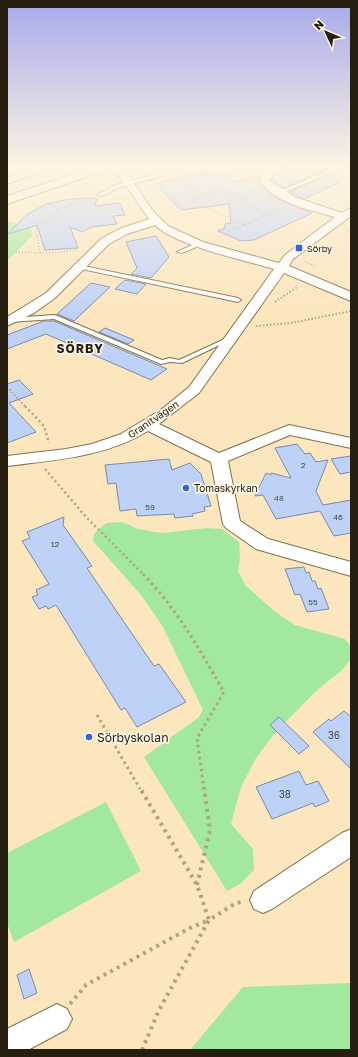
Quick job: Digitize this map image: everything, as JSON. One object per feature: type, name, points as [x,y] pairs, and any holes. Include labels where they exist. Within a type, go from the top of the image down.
[{"type":"street","points":[[151,215],[164,228],[199,244],[285,262],[312,279],[351,297]]},
{"type":"street","name":"Granitvägen","points":[[7,461],[48,462],[95,448],[127,438],[167,412],[194,390],[254,309],[285,262],[343,215]]},
{"type":"street","points":[[8,321],[33,307],[62,285],[98,248],[120,233],[156,221]]},
{"type":"street","points":[[149,424],[158,430],[219,459],[289,430],[351,443]]},
{"type":"street","points":[[219,459],[232,524],[262,544],[351,569]]},
{"type":"street","points":[[263,900],[351,842]]},
{"type":"street","points":[[7,1045],[57,1019]]},
{"type":"lane","points":[[180,252],[199,244]]},
{"type":"lane","points":[[79,267],[238,300]]},
{"type":"lane","points":[[8,321],[55,316],[161,362],[170,360],[180,362],[234,335]]},
{"type":"path","points":[[40,253],[34,224],[50,222],[54,215]]},
{"type":"path","points":[[224,215],[245,225]]},
{"type":"path","points":[[215,239],[263,215]]},
{"type":"path","points":[[7,252],[40,253],[98,248]]},
{"type":"path","points":[[285,262],[316,267],[319,273],[312,279]]},
{"type":"path","points":[[234,335],[263,324],[291,323],[351,311]]},
{"type":"path","points":[[7,387],[44,426],[48,462],[86,517],[160,594],[188,629],[224,692],[197,738],[210,830],[196,885]]},
{"type":"path","points":[[97,715],[196,885],[209,920],[160,1010],[142,1050]]},
{"type":"path","points":[[57,1019],[86,985],[190,928],[209,920],[236,903],[263,900]]},
{"type":"green space","points":[[7,220],[31,227],[32,236],[7,261]]},
{"type":"green space","points":[[122,522],[138,529],[162,533],[207,528],[222,529],[239,542],[240,558],[238,571],[245,585],[274,611],[295,625],[345,639],[351,647],[351,658],[344,668],[314,693],[274,734],[256,758],[241,787],[231,824],[253,849],[254,870],[240,884],[227,891],[144,757],[199,717],[203,710],[163,627],[142,596],[93,541],[94,534],[106,523]]},
{"type":"green space","points":[[106,802],[141,871],[14,942],[7,923],[7,853]]},
{"type":"green space","points":[[351,983],[351,1050],[190,1050],[243,987]]},
{"type":"building","points":[[26,215],[121,215],[113,216],[117,224],[91,227],[82,232],[70,227],[78,248],[45,250],[37,225],[8,234]]},
{"type":"building","points":[[230,215],[307,215],[254,240],[241,241],[218,231],[225,228],[225,224],[231,223]]},
{"type":"building","points":[[156,236],[169,257],[151,278],[131,274],[137,268],[126,242]]},
{"type":"building","points":[[125,280],[146,284],[137,294],[115,289]]},
{"type":"building","points":[[91,283],[110,287],[74,321],[57,314]]},
{"type":"building","points":[[44,321],[54,321],[167,369],[151,380],[46,334],[7,349],[7,335]]},
{"type":"building","points":[[105,328],[134,340],[128,344],[99,332]]},
{"type":"building","points":[[19,380],[33,394],[9,403],[36,432],[7,443],[7,384]]},
{"type":"building","points":[[297,444],[305,454],[310,453],[316,462],[328,460],[316,491],[323,505],[351,500],[351,533],[334,536],[320,511],[276,519],[263,495],[255,496],[266,473],[291,478],[275,448]]},
{"type":"building","points":[[351,456],[351,472],[340,474],[331,459]]},
{"type":"building","name":"Tomaskyrkan","points":[[169,459],[172,470],[190,463],[201,474],[211,506],[204,507],[205,511],[192,514],[193,516],[175,518],[174,514],[137,516],[136,509],[120,511],[116,483],[108,484],[105,465]]},
{"type":"building","points":[[64,517],[63,525],[92,566],[87,568],[154,666],[159,664],[186,702],[137,727],[125,708],[121,710],[56,605],[48,609],[46,606],[39,609],[32,597],[38,595],[36,590],[49,584],[22,541],[30,538],[27,532]]},
{"type":"building","points":[[304,567],[306,573],[309,572],[312,581],[315,581],[318,589],[321,588],[329,609],[307,612],[300,594],[295,595],[285,569]]},
{"type":"building","points":[[344,711],[351,717],[351,769],[313,732],[329,719],[331,721]]},
{"type":"building","points":[[279,717],[309,746],[299,754],[270,725]]},
{"type":"building","points":[[299,771],[306,785],[318,781],[329,801],[315,807],[313,803],[272,819],[256,787]]},
{"type":"building","points":[[29,969],[37,993],[24,999],[17,975]]},
{"type":"place","name":"Sörby","points":[[299,248]]},
{"type":"place","name":"Tomaskyrkan","points":[[186,488]]},
{"type":"place","name":"Sörbyskolan","points":[[89,737]]},
{"type":"district","name":"SÖRBY","points":[[80,348]]}]
